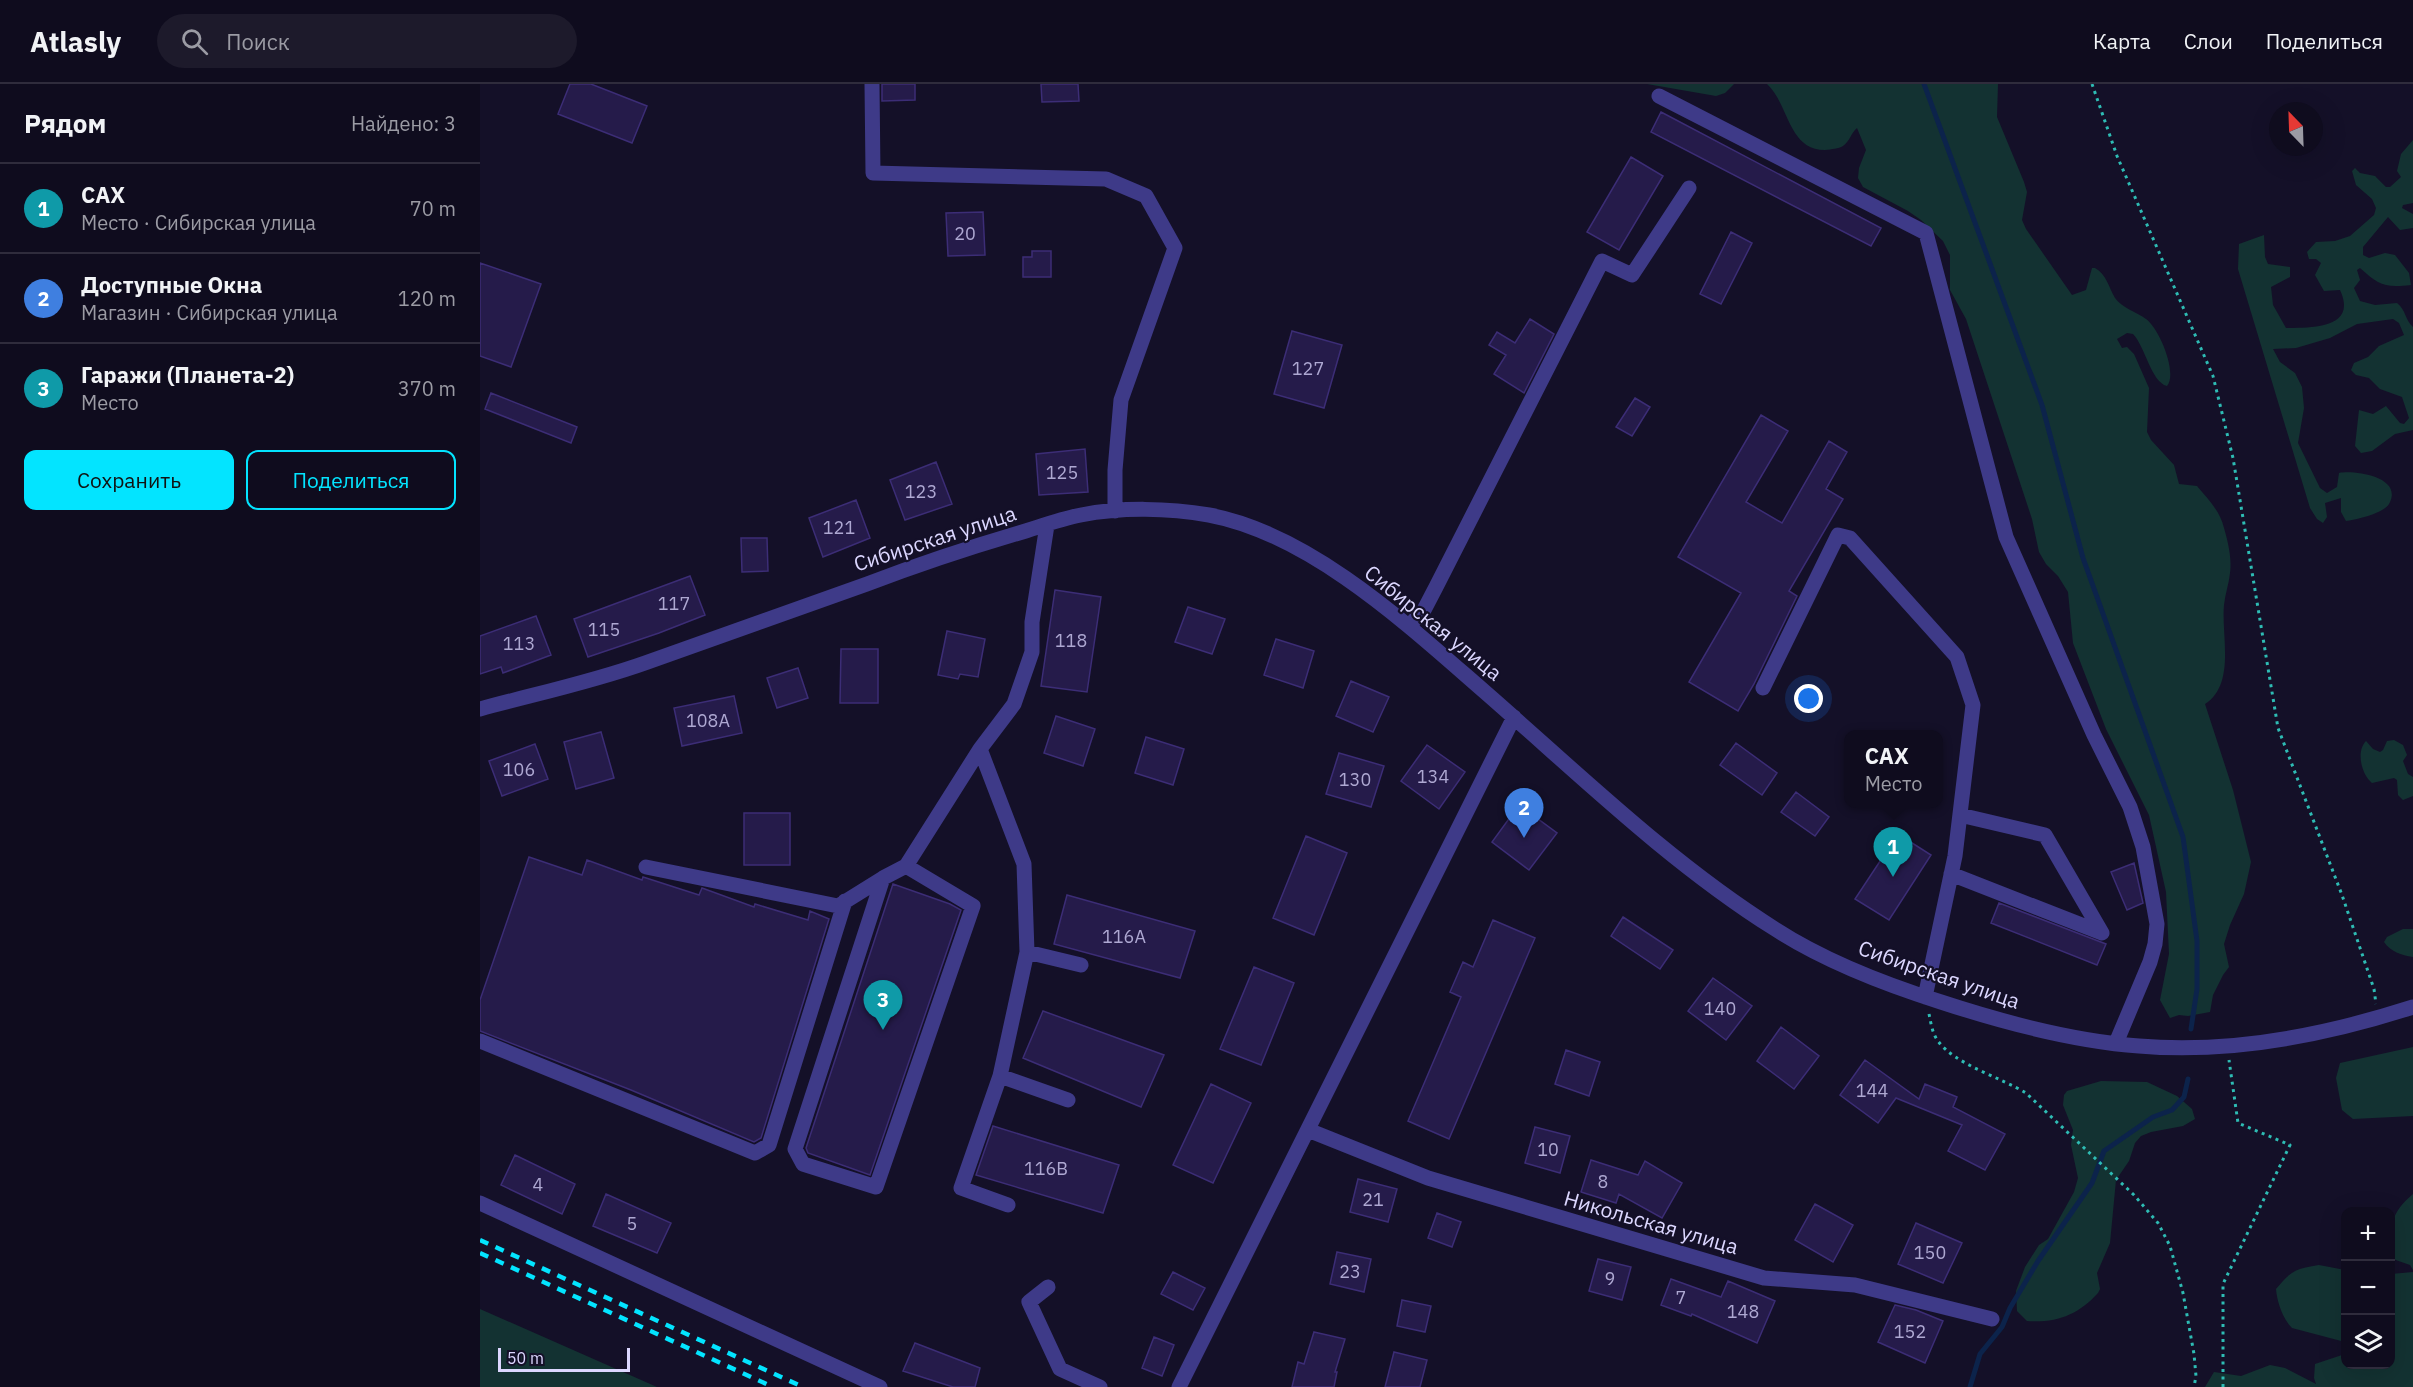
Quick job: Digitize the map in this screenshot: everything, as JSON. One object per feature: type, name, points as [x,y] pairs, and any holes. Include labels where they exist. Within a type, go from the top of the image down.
[{"type":"street","points":[[872,84],[873,173],[1107,179],[1146,196],[1164,227],[1175,248],[1121,399],[1115,470],[1115,512]]},
{"type":"street","points":[[1659,96],[1926,233],[2006,537],[2094,735],[2130,807],[2143,847],[2157,924],[2155,944],[2143,980],[2116,1043]]},
{"type":"street","points":[[1409,626],[1424,610],[1436,588],[1602,261],[1632,275],[1689,188]]},
{"type":"street","name":"Сибирская улица","points":[[480,709],[636,667],[952,553],[1080,515],[1163,510],[1210,515],[1268,534],[1321,562],[1386,606],[1646,832],[1718,891],[1779,933],[1886,984],[1978,1015],[2043,1031],[2141,1047],[2228,1046],[2266,1041],[2320,1032],[2413,1007]]},
{"type":"street","points":[[646,867],[838,906],[906,866],[980,749],[1014,704],[1032,652],[1032,622],[1047,525]]},
{"type":"street","points":[[1763,688],[1838,535],[1850,538],[1957,657],[1973,705],[1951,874],[1925,997]]},
{"type":"street","points":[[1179,1387],[1514,717]]},
{"type":"street","points":[[980,749],[1024,864],[1027,952],[1000,1076],[961,1188],[1008,1205]]},
{"type":"street","points":[[1951,874],[2102,933],[2045,835],[1960,815]]},
{"type":"street","points":[[884,878],[795,1149],[803,1164],[876,1187],[973,906],[906,866]]},
{"type":"street","points":[[480,1041],[755,1153],[769,1145],[845,901]]},
{"type":"street","points":[[1027,952],[1081,965]]},
{"type":"street","points":[[1000,1076],[1068,1100]]},
{"type":"street","name":"Никольская улица","points":[[1308,1130],[1428,1179],[1764,1278],[1855,1285],[1992,1319]]},
{"type":"street","points":[[480,1203],[880,1387]]},
{"type":"street","points":[[1048,1287],[1029,1302],[1060,1369],[1100,1387]]},
{"type":"path","points":[[2092,84],[2117,156],[2213,376],[2233,458],[2278,728],[2342,895],[2374,989],[2378,1018]]},
{"type":"path","points":[[1925,997],[1933,1032],[1938,1042],[1985,1073],[2026,1093],[2153,1215],[2170,1246],[2190,1326],[2196,1376],[2194,1387]]},
{"type":"path","points":[[2223,1387],[2223,1284],[2290,1145],[2238,1123],[2228,1046]]},
{"type":"green space","points":[[1647,84],[1734,84],[1725,93],[1716,96]]},
{"type":"green space","points":[[1767,84],[1998,84],[1997,117],[2027,192],[2022,220],[2026,229],[2072,295],[2086,290],[2092,268],[2095,268],[2105,277],[2118,301],[2151,324],[2166,351],[2170,371],[2167,386],[2161,383],[2152,371],[2133,334],[2127,333],[2117,339],[2122,348],[2127,347],[2134,354],[2149,388],[2147,432],[2151,440],[2174,465],[2179,484],[2197,486],[2217,511],[2225,533],[2230,562],[2224,605],[2224,672],[2215,695],[2205,704],[2233,790],[2251,862],[2244,894],[2224,944],[2229,967],[2213,995],[2210,1012],[2170,1018],[2160,1000],[2169,954],[2166,892],[2149,815],[2106,729],[2073,643],[2068,592],[2039,552],[2032,519],[1966,319],[1950,290],[1950,255],[1943,241],[1921,220],[1863,187],[1858,178],[1866,150],[1857,128],[1841,147],[1825,150],[1813,148],[1796,134]]},
{"type":"green space","points":[[2413,140],[2413,203],[2403,205],[2402,208],[2413,214],[2413,228],[2400,230],[2388,217],[2363,247],[2363,255],[2369,258],[2385,253],[2395,255],[2409,273],[2411,285],[2382,284],[2360,268],[2357,270],[2360,280],[2354,288],[2360,301],[2375,305],[2397,303],[2413,327],[2413,430],[2395,434],[2372,451],[2361,453],[2355,446],[2359,410],[2373,414],[2386,406],[2400,423],[2404,424],[2409,418],[2402,397],[2380,389],[2369,378],[2356,375],[2351,370],[2354,363],[2368,357],[2379,346],[2404,335],[2399,323],[2393,319],[2357,324],[2330,338],[2296,348],[2273,349],[2280,362],[2295,373],[2302,387],[2304,408],[2298,443],[2320,488],[2327,493],[2337,487],[2339,473],[2346,472],[2376,477],[2390,487],[2392,495],[2386,507],[2376,513],[2356,519],[2346,521],[2341,512],[2341,498],[2325,503],[2327,517],[2323,523],[2317,519],[2310,508],[2238,269],[2239,244],[2264,235],[2265,257],[2268,264],[2290,267],[2290,277],[2271,287],[2273,305],[2286,328],[2308,328],[2329,324],[2343,312],[2344,303],[2340,290],[2324,291],[2315,275],[2321,263],[2316,259],[2309,259],[2307,252],[2316,242],[2335,241],[2350,236],[2374,215],[2376,208],[2372,199],[2356,185],[2352,171],[2355,168],[2360,173],[2375,176],[2386,187],[2390,187],[2401,177],[2397,171],[2401,154]]},
{"type":"green space","points":[[2394,740],[2403,745],[2407,755],[2403,761],[2408,774],[2413,777],[2413,796],[2403,800],[2398,795],[2397,780],[2394,778],[2372,783],[2365,774],[2361,762],[2361,751],[2366,741],[2373,749],[2380,752],[2387,741]]},
{"type":"green space","points":[[2403,929],[2413,929],[2413,957],[2397,952],[2384,942],[2387,937]]},
{"type":"green space","points":[[2413,1047],[2413,1116],[2353,1119],[2342,1110],[2336,1078],[2340,1063]]},
{"type":"green space","points":[[2101,1081],[2147,1082],[2177,1096],[2192,1109],[2195,1119],[2183,1126],[2141,1136],[2135,1143],[2129,1161],[2116,1180],[2110,1243],[2097,1273],[2100,1289],[2098,1293],[2083,1307],[2066,1316],[2048,1321],[2027,1321],[2017,1311],[2016,1291],[2025,1267],[2039,1245],[2048,1239],[2074,1192],[2078,1178],[2071,1145],[2073,1130],[2063,1105],[2064,1095],[2067,1091]]},
{"type":"green space","points":[[2413,1194],[2413,1270],[2410,1265],[2395,1260],[2395,1215]]},
{"type":"green space","points":[[2319,1265],[2341,1269],[2341,1341],[2292,1328],[2286,1320],[2279,1305],[2276,1289],[2299,1269]]},
{"type":"green space","points":[[2413,1272],[2413,1387],[2205,1387],[2214,1372],[2241,1376],[2270,1365],[2285,1368],[2316,1384],[2315,1364],[2341,1355],[2341,1369],[2395,1369],[2395,1274]]},
{"type":"green space","points":[[480,1309],[657,1387],[480,1387]]},
{"type":"building","points":[[570,84],[591,84],[647,106],[632,143],[558,114]]},
{"type":"building","points":[[882,84],[915,84],[915,100],[882,101]]},
{"type":"building","points":[[1041,84],[1078,84],[1079,101],[1042,102]]},
{"type":"building","points":[[1661,112],[1881,228],[1871,246],[1651,132]]},
{"type":"building","points":[[1631,157],[1663,176],[1619,250],[1587,232]]},
{"type":"building","points":[[983,212],[985,255],[948,256],[946,213]]},
{"type":"building","points":[[1731,232],[1752,243],[1721,304],[1700,294]]},
{"type":"building","points":[[1032,251],[1051,251],[1051,277],[1023,277],[1023,257],[1032,257]]},
{"type":"building","points":[[480,263],[541,284],[511,367],[480,356]]},
{"type":"building","points":[[1530,319],[1554,334],[1524,393],[1494,374],[1506,355],[1489,345],[1497,332],[1515,343]]},
{"type":"building","points":[[1292,331],[1342,345],[1324,408],[1274,394]]},
{"type":"building","points":[[491,393],[577,427],[571,443],[485,409]]},
{"type":"building","points":[[1635,398],[1650,407],[1632,436],[1616,427]]},
{"type":"building","points":[[1761,415],[1788,431],[1746,502],[1782,523],[1829,441],[1847,452],[1826,489],[1843,499],[1789,591],[1797,596],[1754,684],[1738,711],[1689,682],[1741,593],[1678,557]]},
{"type":"building","points":[[1085,449],[1088,492],[1039,495],[1036,454]]},
{"type":"building","points":[[936,462],[952,504],[905,520],[890,480]]},
{"type":"building","points":[[856,500],[870,538],[823,557],[809,518]]},
{"type":"building","points":[[741,538],[767,538],[768,571],[742,572]]},
{"type":"building","points":[[690,576],[705,615],[588,657],[574,619]]},
{"type":"building","points":[[1055,590],[1101,597],[1087,692],[1041,686]]},
{"type":"building","points":[[1188,607],[1225,619],[1212,654],[1175,642]]},
{"type":"building","points":[[536,616],[551,655],[503,673],[501,667],[480,674],[480,636]]},
{"type":"building","points":[[947,631],[985,639],[978,677],[960,674],[958,679],[938,675]]},
{"type":"building","points":[[1276,639],[1314,651],[1303,688],[1264,675]]},
{"type":"building","points":[[841,649],[878,649],[878,703],[840,703]]},
{"type":"building","points":[[798,668],[808,698],[777,708],[767,678]]},
{"type":"building","points":[[1351,681],[1389,697],[1373,732],[1336,716]]},
{"type":"building","points":[[734,696],[742,733],[682,746],[674,708]]},
{"type":"building","points":[[1056,716],[1095,729],[1083,766],[1044,753]]},
{"type":"building","points":[[601,732],[614,778],[576,789],[564,742]]},
{"type":"building","points":[[1146,737],[1184,749],[1173,785],[1135,773]]},
{"type":"building","points":[[1736,743],[1777,773],[1762,795],[1720,765]]},
{"type":"building","points":[[535,744],[548,779],[502,796],[489,761]]},
{"type":"building","points":[[1427,745],[1465,772],[1439,809],[1401,781]]},
{"type":"building","points":[[1339,753],[1384,766],[1371,807],[1326,794]]},
{"type":"building","points":[[1796,792],[1829,817],[1815,836],[1781,812]]},
{"type":"building","points":[[1519,805],[1557,833],[1529,870],[1492,842]]},
{"type":"building","points":[[744,813],[790,813],[790,865],[744,865]]},
{"type":"building","points":[[1898,834],[1931,855],[1889,920],[1855,899]]},
{"type":"building","points":[[1306,836],[1347,853],[1314,935],[1273,918]]},
{"type":"building","points":[[529,857],[582,875],[587,860],[642,880],[643,877],[699,895],[702,888],[754,907],[755,904],[808,920],[810,911],[829,919],[761,1138],[754,1142],[631,1090],[480,1031],[480,1000]]},
{"type":"building","points":[[2134,863],[2143,903],[2127,910],[2111,872]]},
{"type":"building","points":[[893,884],[961,910],[870,1175],[808,1153],[806,1148]]},
{"type":"building","points":[[1067,895],[1195,931],[1180,978],[1054,944]]},
{"type":"building","points":[[1999,903],[2106,944],[2097,965],[1991,923]]},
{"type":"building","points":[[1623,917],[1673,950],[1660,969],[1611,936]]},
{"type":"building","points":[[1493,920],[1535,938],[1449,1139],[1408,1121],[1461,997],[1450,992],[1463,962],[1473,967]]},
{"type":"building","points":[[1254,967],[1294,983],[1261,1065],[1220,1049]]},
{"type":"building","points":[[1713,978],[1752,1006],[1726,1040],[1688,1011]]},
{"type":"building","points":[[1043,1011],[1164,1055],[1141,1107],[1023,1058]]},
{"type":"building","points":[[1781,1027],[1819,1056],[1794,1089],[1757,1061]]},
{"type":"building","points":[[1566,1050],[1600,1062],[1589,1096],[1555,1084]]},
{"type":"building","points":[[1865,1060],[1919,1099],[1925,1084],[1957,1097],[1953,1107],[2005,1134],[1985,1170],[1948,1151],[1962,1125],[1896,1098],[1878,1123],[1840,1095]]},
{"type":"building","points":[[1211,1084],[1251,1103],[1213,1183],[1173,1165]]},
{"type":"building","points":[[993,1126],[1119,1165],[1103,1213],[976,1175]]},
{"type":"building","points":[[1535,1127],[1570,1136],[1560,1173],[1525,1163]]},
{"type":"building","points":[[515,1155],[575,1184],[562,1214],[501,1185]]},
{"type":"building","points":[[1591,1160],[1638,1175],[1645,1161],[1682,1183],[1662,1218],[1619,1194],[1616,1203],[1581,1192]]},
{"type":"building","points":[[1358,1179],[1397,1189],[1388,1222],[1350,1212]]},
{"type":"building","points":[[606,1194],[671,1223],[657,1253],[593,1226]]},
{"type":"building","points":[[1815,1204],[1853,1225],[1833,1262],[1795,1240]]},
{"type":"building","points":[[1437,1213],[1461,1222],[1452,1247],[1428,1238]]},
{"type":"building","points":[[1916,1223],[1962,1243],[1943,1283],[1898,1264]]},
{"type":"building","points":[[1337,1252],[1371,1259],[1364,1292],[1330,1284]]},
{"type":"building","points":[[1598,1259],[1631,1267],[1622,1300],[1589,1291]]},
{"type":"building","points":[[1173,1272],[1205,1288],[1193,1310],[1161,1294]]},
{"type":"building","points":[[1671,1279],[1721,1297],[1728,1281],[1775,1301],[1757,1343],[1692,1314],[1691,1316],[1661,1305]]},
{"type":"building","points":[[1402,1300],[1431,1306],[1425,1332],[1397,1326]]},
{"type":"building","points":[[1895,1305],[1916,1310],[1943,1321],[1925,1363],[1878,1342]]},
{"type":"building","points":[[1314,1332],[1345,1339],[1335,1372],[1337,1372],[1334,1387],[1292,1387],[1298,1362],[1304,1364]]},
{"type":"building","points":[[1154,1337],[1174,1345],[1162,1376],[1142,1368]]},
{"type":"building","points":[[915,1343],[980,1368],[975,1387],[953,1387],[903,1371]]},
{"type":"building","points":[[1394,1352],[1427,1360],[1420,1387],[1385,1387]]},
{"type":"waterway","points":[[1924,84],[2042,405],[2083,558],[2183,837],[2197,941],[2197,989],[2191,1029]]},
{"type":"waterway","points":[[1970,1387],[1980,1354],[2002,1327],[2010,1308],[2038,1261],[2092,1183],[2104,1151],[2153,1117],[2172,1110],[2184,1097],[2188,1079]]},
{"type":"railway","points":[[480,1240],[803,1387]]},
{"type":"railway","points":[[480,1253],[773,1387]]},
{"type":"place","name":"Доступные Окна","points":[[1524,838]]},
{"type":"place","name":"САХ","points":[[1893,877]]},
{"type":"place","name":"Гаражи (Планета-2)","points":[[883,1030]]}]
